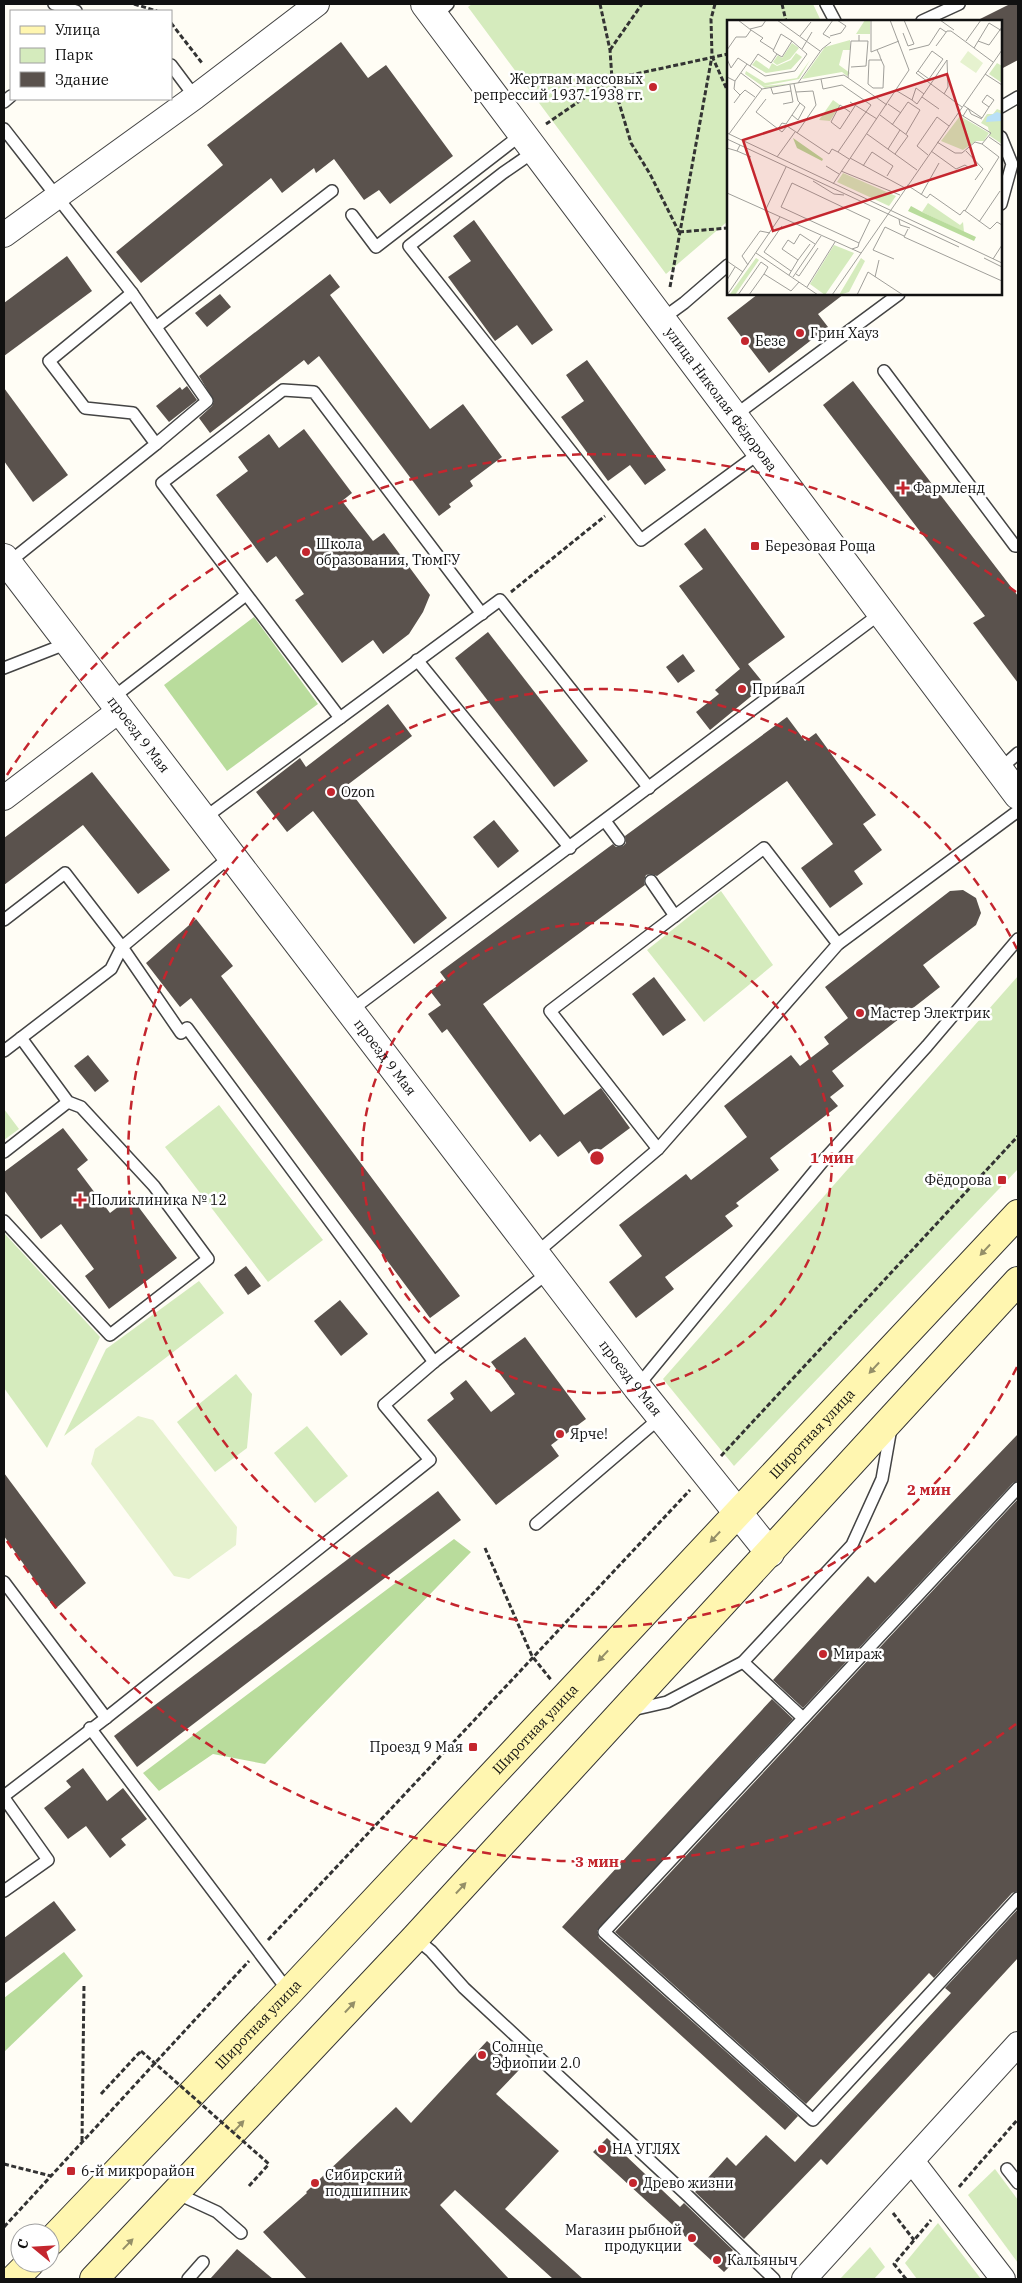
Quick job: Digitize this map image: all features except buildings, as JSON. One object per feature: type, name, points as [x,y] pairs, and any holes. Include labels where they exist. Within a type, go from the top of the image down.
[{"type":"main road","name":"Широтная улица","points":[[60,2232],[289,1992],[1018,1214]]},
{"type":"main road","points":[[94,2279],[415,1938],[1018,1281]]},
{"type":"street","points":[[4,235],[195,97],[317,4]]},
{"type":"street","name":"улица Николая Фёдорова","points":[[436,8],[534,136],[661,319],[881,613],[1009,761],[1018,795]]},
{"type":"street","name":"проезд 9 Мая","points":[[6,561],[637,1387],[770,1553]]},
{"type":"street","points":[[4,798],[115,705]]},
{"type":"street","points":[[804,2279],[1018,2044]]},
{"type":"street","points":[[912,2161],[1003,2279]]},
{"type":"lane","points":[[54,4],[73,10]]},
{"type":"lane","points":[[826,4],[834,20]]},
{"type":"lane","points":[[924,20],[959,4]]},
{"type":"lane","points":[[172,66],[195,97]]},
{"type":"lane","points":[[1002,106],[1018,97]]},
{"type":"lane","points":[[4,129],[132,293],[207,401],[156,444],[6,561]]},
{"type":"lane","points":[[352,215],[376,247],[534,136]]},
{"type":"lane","points":[[534,136],[503,173],[410,246],[641,540],[760,452]]},
{"type":"lane","points":[[1002,139],[1012,164],[1002,200]]},
{"type":"lane","points":[[156,327],[332,191]]},
{"type":"lane","points":[[661,319],[684,303],[727,266]]},
{"type":"lane","points":[[132,293],[49,361],[85,408],[133,413],[156,444]]},
{"type":"lane","points":[[734,416],[897,295]]},
{"type":"lane","points":[[884,371],[1015,546],[1018,546]]},
{"type":"lane","points":[[340,718],[162,483],[283,390],[314,392],[482,614]]},
{"type":"lane","points":[[115,705],[246,594]]},
{"type":"lane","points":[[203,819],[500,600],[649,788]]},
{"type":"lane","points":[[350,1011],[605,822],[881,613]]},
{"type":"lane","points":[[4,668],[68,642]]},
{"type":"lane","points":[[417,660],[570,848]]},
{"type":"lane","points":[[4,1891],[48,1860],[4,1797],[430,1460],[384,1405],[542,1263],[658,1149],[838,944],[1018,811]]},
{"type":"lane","points":[[605,822],[620,840]]},
{"type":"lane","points":[[658,1149],[550,1011],[764,848],[838,944]]},
{"type":"lane","points":[[4,1051],[111,969],[122,947],[231,856]]},
{"type":"lane","points":[[4,920],[65,873],[122,947],[181,1033],[187,1028],[434,1362]]},
{"type":"lane","points":[[651,881],[675,916]]},
{"type":"lane","points":[[637,1387],[823,1161],[927,1046],[1018,939]]},
{"type":"lane","points":[[4,1221],[110,1335],[208,1259],[154,1186],[81,1107],[68,1102],[21,1038]]},
{"type":"lane","points":[[4,1152],[68,1102]]},
{"type":"lane","points":[[536,1524],[661,1417]]},
{"type":"lane","points":[[623,1712],[668,1702],[742,1662],[852,1545],[882,1479],[892,1419]]},
{"type":"lane","points":[[1018,1488],[604,1932],[812,2120],[1018,1898]]},
{"type":"lane","points":[[4,1582],[106,1718]]},
{"type":"lane","points":[[742,1662],[803,1718]]},
{"type":"lane","points":[[90,1728],[289,1992]]},
{"type":"lane","points":[[415,1938],[431,1950],[464,1988],[687,2195],[774,2279]]},
{"type":"lane","points":[[1007,2169],[1018,2183]]},
{"type":"lane","points":[[176,2193],[217,2212],[241,2233]]},
{"type":"lane","points":[[188,2279],[203,2262]]},
{"type":"path","points":[[134,4],[154,10]]},
{"type":"path","points":[[600,4],[610,50],[612,79],[631,143],[650,174],[680,232]]},
{"type":"path","points":[[610,50],[642,4]]},
{"type":"path","points":[[670,287],[712,56],[711,19],[715,4]]},
{"type":"path","points":[[782,4],[786,20]]},
{"type":"path","points":[[172,24],[202,63]]},
{"type":"path","points":[[534,136],[612,79],[727,54]]},
{"type":"path","points":[[712,56],[727,90]]},
{"type":"path","points":[[680,232],[727,228]]},
{"type":"path","points":[[500,600],[616,508]]},
{"type":"path","points":[[4,2227],[532,1656],[706,1473],[1018,1136]]},
{"type":"path","points":[[485,1548],[532,1656]]},
{"type":"path","points":[[82,2142],[84,1984]]},
{"type":"path","points":[[101,2094],[141,2050],[269,2164],[249,2186]]},
{"type":"path","points":[[4,2164],[51,2176]]},
{"type":"green space","points":[[472,4],[813,4],[821,20],[727,20],[727,222],[666,274],[468,7]]},
{"type":"green space","points":[[254,617],[318,704],[227,771],[164,685]]},
{"type":"green space","points":[[721,891],[773,965],[704,1022],[647,950]]},
{"type":"green space","points":[[1018,976],[1018,1169],[734,1466],[663,1379]]},
{"type":"green space","points":[[219,1105],[323,1240],[268,1282],[165,1147]]},
{"type":"green space","points":[[4,1109],[19,1129],[4,1140]]},
{"type":"green space","points":[[4,1233],[100,1337],[47,1448],[4,1388]]},
{"type":"green space","points":[[199,1281],[224,1313],[64,1436],[106,1349]]},
{"type":"green space","points":[[236,1374],[252,1394],[247,1448],[215,1472],[177,1422]]},
{"type":"green space","points":[[138,1416],[153,1420],[237,1527],[236,1545],[189,1579],[174,1576],[91,1464],[95,1449]]},
{"type":"green space","points":[[307,1426],[348,1476],[315,1503],[274,1453]]},
{"type":"green space","points":[[454,1539],[471,1552],[265,1764],[213,1754],[159,1791],[143,1773]]},
{"type":"green space","points":[[64,1952],[83,1976],[4,2052],[4,1998]]},
{"type":"green space","points":[[995,2169],[1018,2200],[1018,2263],[968,2195]]},
{"type":"green space","points":[[938,2223],[981,2279],[917,2279],[905,2263]]},
{"type":"green space","points":[[870,2247],[885,2267],[874,2279],[840,2279]]},
{"type":"place","name":"Жертвам массовых репрессий 1937-1938 гг.","points":[[653,87]]},
{"type":"place","name":"Грин Хауз","points":[[800,333]]},
{"type":"place","name":"Безе","points":[[745,341]]},
{"type":"place","name":"Фармленд","points":[[903,488]]},
{"type":"place","name":"Березовая Роща","points":[[755,546]]},
{"type":"place","name":"Школа образования, ТюмГУ","points":[[306,552]]},
{"type":"place","name":"Привал","points":[[742,689]]},
{"type":"place","name":"Ozon","points":[[331,792]]},
{"type":"place","name":"Мастер Электрик","points":[[860,1013]]},
{"type":"place","name":"Фёдорова","points":[[1002,1180]]},
{"type":"place","name":"Поликлиника № 12","points":[[80,1200]]},
{"type":"place","name":"Ярче!","points":[[560,1434]]},
{"type":"place","name":"Мираж","points":[[823,1654]]},
{"type":"place","name":"Проезд 9 Мая","points":[[473,1747]]},
{"type":"place","name":"Солнце Эфиопии 2.0","points":[[482,2055]]},
{"type":"place","name":"НА УГЛЯХ","points":[[602,2149]]},
{"type":"place","name":"6-й микрорайон","points":[[71,2171]]},
{"type":"place","name":"Сибирский подшипник","points":[[315,2183]]},
{"type":"place","name":"Древо жизни","points":[[633,2183]]},
{"type":"place","name":"Магазин рыбной продукции","points":[[692,2238]]},
{"type":"place","name":"Кальяныч","points":[[717,2260]]}]
